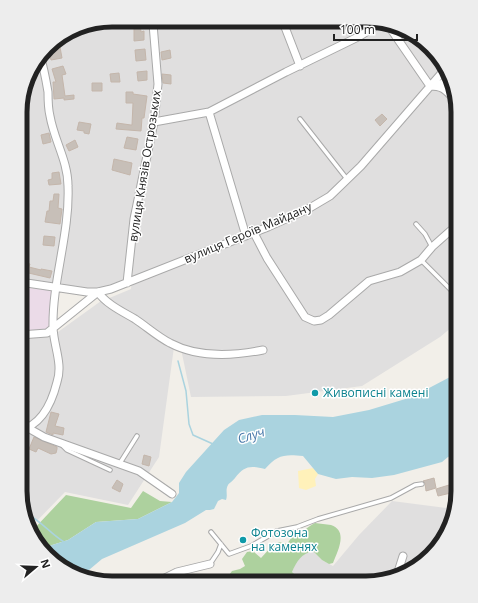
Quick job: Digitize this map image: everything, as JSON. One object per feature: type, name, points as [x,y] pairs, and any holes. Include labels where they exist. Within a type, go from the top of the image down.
[{"type":"street","name":"вулиця Князів Острозьких","points":[[127,283],[134,219],[154,122],[158,84],[153,27]]},
{"type":"street","points":[[285,27],[300,66]]},
{"type":"street","points":[[154,122],[209,112],[360,36],[373,28]]},
{"type":"street","points":[[394,32],[434,86],[444,88],[449,93]]},
{"type":"street","points":[[42,63],[45,72],[50,116],[66,169],[68,186],[66,228],[56,287],[53,329],[59,362],[58,381],[39,420],[28,428],[59,443],[120,463],[139,471],[172,494]]},
{"type":"street","name":"вулиця Героїв Майдану","points":[[27,283],[98,292],[127,283],[254,233],[308,209],[330,196],[361,166],[434,86],[442,74]]},
{"type":"street","points":[[434,86],[445,81]]},
{"type":"street","points":[[209,112],[246,236]]},
{"type":"street","points":[[254,233],[267,258],[305,317],[314,321],[321,320],[329,315],[369,281],[400,272],[421,260],[432,247],[451,230]]},
{"type":"street","points":[[27,334],[47,333],[98,292],[102,297],[117,308],[170,343],[183,348],[218,355],[247,353],[263,350]]},
{"type":"street","points":[[399,570],[403,556]]},
{"type":"street","points":[[169,576],[177,572],[210,564]]},
{"type":"lane","points":[[300,119],[347,179]]},
{"type":"lane","points":[[416,224],[425,234],[432,247]]},
{"type":"lane","points":[[421,260],[451,290]]},
{"type":"lane","points":[[120,463],[137,436]]},
{"type":"lane","points":[[59,443],[67,450],[110,470]]},
{"type":"lane","points":[[211,532],[230,554],[250,546],[277,531],[297,527],[318,519],[391,498],[422,484]]},
{"type":"lane","points":[[210,564],[218,552],[221,544]]},
{"type":"shaded area","points":[[106,27],[150,27],[155,84],[151,124],[125,282],[99,289],[73,287],[27,280],[27,112],[30,90],[36,74],[48,56],[65,41],[79,33]]},
{"type":"shaded area","points":[[156,27],[366,27],[383,29],[404,36],[413,41],[430,56],[440,69],[445,79],[450,101],[451,328],[440,337],[362,386],[286,396],[191,397],[180,344],[165,337],[107,299],[131,289],[137,218],[158,116]]},
{"type":"shaded area","points":[[27,287],[53,291],[51,329],[27,331]]},
{"type":"shaded area","points":[[101,301],[174,347],[159,457],[128,505],[65,492],[33,525],[27,491],[27,339],[51,337]]},
{"type":"shaded area","points":[[392,501],[449,508],[442,529],[430,547],[409,565],[399,570],[372,576],[297,576],[292,572],[297,560],[305,553],[313,551],[322,560],[333,566],[359,535]]},
{"type":"green space","points":[[143,491],[160,501],[172,502],[138,519],[96,522],[68,540],[48,547],[35,528],[66,495],[131,508]]},
{"type":"green space","points":[[315,523],[331,525],[336,528],[341,537],[339,548],[333,563],[329,564],[322,560],[313,551],[305,554],[296,564],[292,572],[297,576],[228,576],[232,571],[245,566],[242,559],[247,552],[253,551],[261,558],[273,545],[279,542],[287,544],[294,534]]},
{"type":"sand","points":[[313,468],[318,474],[315,479],[316,486],[306,490],[299,488],[298,471]]},
{"type":"water","name":"Случ","points":[[451,376],[451,456],[442,462],[394,475],[372,478],[352,477],[336,479],[318,474],[303,456],[281,456],[265,469],[251,467],[241,471],[228,485],[226,500],[222,499],[218,501],[214,509],[206,510],[185,523],[102,559],[87,572],[74,567],[56,555],[56,547],[48,547],[68,540],[96,522],[138,519],[172,502],[179,493],[179,483],[186,472],[224,430],[239,420],[262,415],[333,417],[369,410],[412,397]]},
{"type":"building","points":[[134,27],[140,27],[141,32],[144,31],[144,40],[134,41]]},
{"type":"building","points":[[60,47],[62,58],[51,60],[49,55],[56,48]]},
{"type":"building","points":[[145,49],[146,60],[136,61],[135,50]]},
{"type":"building","points":[[170,50],[171,58],[162,60],[161,52]]},
{"type":"building","points":[[63,66],[66,74],[62,75],[65,96],[74,95],[74,99],[54,99],[53,82],[56,82],[52,69]]},
{"type":"building","points":[[147,71],[147,80],[138,81],[137,72]]},
{"type":"building","points":[[119,73],[120,82],[111,82],[110,74]]},
{"type":"building","points":[[162,74],[171,75],[171,84],[163,83]]},
{"type":"building","points":[[92,83],[102,83],[102,91],[92,91]]},
{"type":"building","points":[[126,92],[133,92],[133,94],[147,96],[144,118],[142,118],[141,131],[116,129],[117,123],[132,125],[133,103],[126,103]]},
{"type":"building","points":[[382,114],[387,119],[380,126],[375,120]]},
{"type":"building","points":[[79,122],[91,124],[89,134],[84,133],[84,131],[77,130]]},
{"type":"building","points":[[49,133],[51,142],[43,144],[41,135]]},
{"type":"building","points":[[127,137],[138,139],[136,150],[124,148]]},
{"type":"building","points":[[75,140],[78,147],[69,151],[66,145]]},
{"type":"building","points":[[114,159],[132,163],[130,175],[112,170]]},
{"type":"building","points":[[59,172],[61,184],[49,185],[48,180],[52,179],[52,173]]},
{"type":"building","points":[[54,194],[59,194],[58,208],[62,209],[60,224],[45,222],[47,211],[49,211],[50,201],[53,201]]},
{"type":"building","points":[[44,236],[55,237],[54,246],[43,245]]},
{"type":"building","points":[[27,263],[30,264],[29,267],[52,271],[50,278],[27,273]]},
{"type":"building","points":[[51,412],[59,414],[55,426],[64,428],[63,435],[53,433],[53,435],[46,432]]},
{"type":"building","points":[[34,437],[57,447],[56,453],[51,454],[38,448],[36,452],[29,449]]},
{"type":"building","points":[[144,455],[151,457],[149,466],[142,464]]},
{"type":"building","points":[[434,478],[436,488],[426,491],[425,483],[423,481]]},
{"type":"building","points":[[117,480],[123,484],[120,492],[112,488]]},
{"type":"building","points":[[449,485],[451,493],[438,496],[436,489]]},
{"type":"waterway","points":[[178,361],[186,391],[189,424],[193,435],[213,444]]},
{"type":"waterway","points":[[31,516],[64,542]]},
{"type":"place","name":"Живописні камені","points":[[315,393]]},
{"type":"place","name":"Фотозона на каменях","points":[[243,540]]}]
